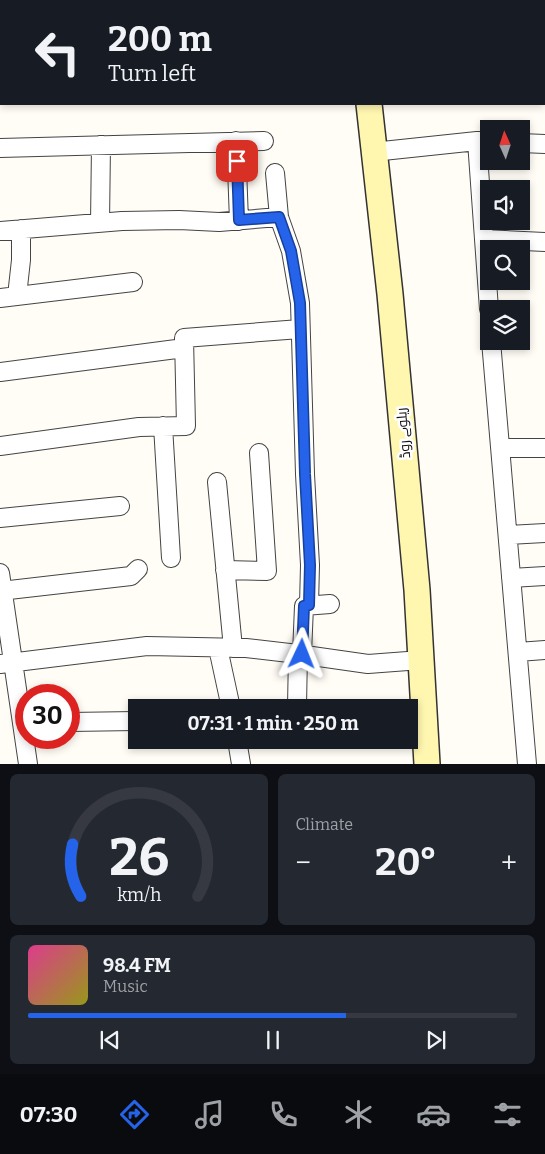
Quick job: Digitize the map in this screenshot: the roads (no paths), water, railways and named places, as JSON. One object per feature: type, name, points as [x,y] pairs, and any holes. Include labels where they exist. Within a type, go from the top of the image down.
[{"type":"main road","name":"ریلوے روڈ","points":[[369,105],[392,314],[417,590],[427,764]]},
{"type":"street","points":[[236,141],[239,220]]},
{"type":"street","points":[[0,148],[264,141]]},
{"type":"street","points":[[373,152],[480,141]]},
{"type":"street","points":[[530,143],[545,144]]},
{"type":"street","points":[[100,223],[101,145]]},
{"type":"street","points":[[483,170],[484,239],[488,300]]},
{"type":"street","points":[[275,173],[279,217],[291,251],[300,303],[305,474],[310,565],[309,605]]},
{"type":"street","points":[[0,230],[100,223],[179,220],[219,222],[279,217]]},
{"type":"street","points":[[21,229],[21,260],[8,297],[133,282]]},
{"type":"street","points":[[484,239],[545,242]]},
{"type":"street","points":[[0,446],[139,427],[186,426],[184,338],[300,330]]},
{"type":"street","points":[[0,372],[184,348]]},
{"type":"street","points":[[492,350],[528,764]]},
{"type":"street","points":[[163,426],[171,558]]},
{"type":"street","points":[[500,448],[545,448]]},
{"type":"street","points":[[225,570],[267,571],[258,453]]},
{"type":"street","points":[[217,482],[225,570],[225,648],[230,699]]},
{"type":"street","points":[[0,518],[120,506]]},
{"type":"street","points":[[508,535],[545,533]]},
{"type":"street","points":[[1,591],[131,576],[138,569]]},
{"type":"street","points":[[0,573],[6,663],[15,692]]},
{"type":"street","points":[[512,578],[545,576]]},
{"type":"street","points":[[297,699],[304,606],[330,604]]},
{"type":"street","points":[[6,663],[147,646],[246,648],[368,664],[421,660]]},
{"type":"street","points":[[518,652],[545,650]]},
{"type":"street","points":[[80,722],[128,722]]},
{"type":"street","points":[[27,749],[28,764]]},
{"type":"street","points":[[239,749],[241,764]]}]
